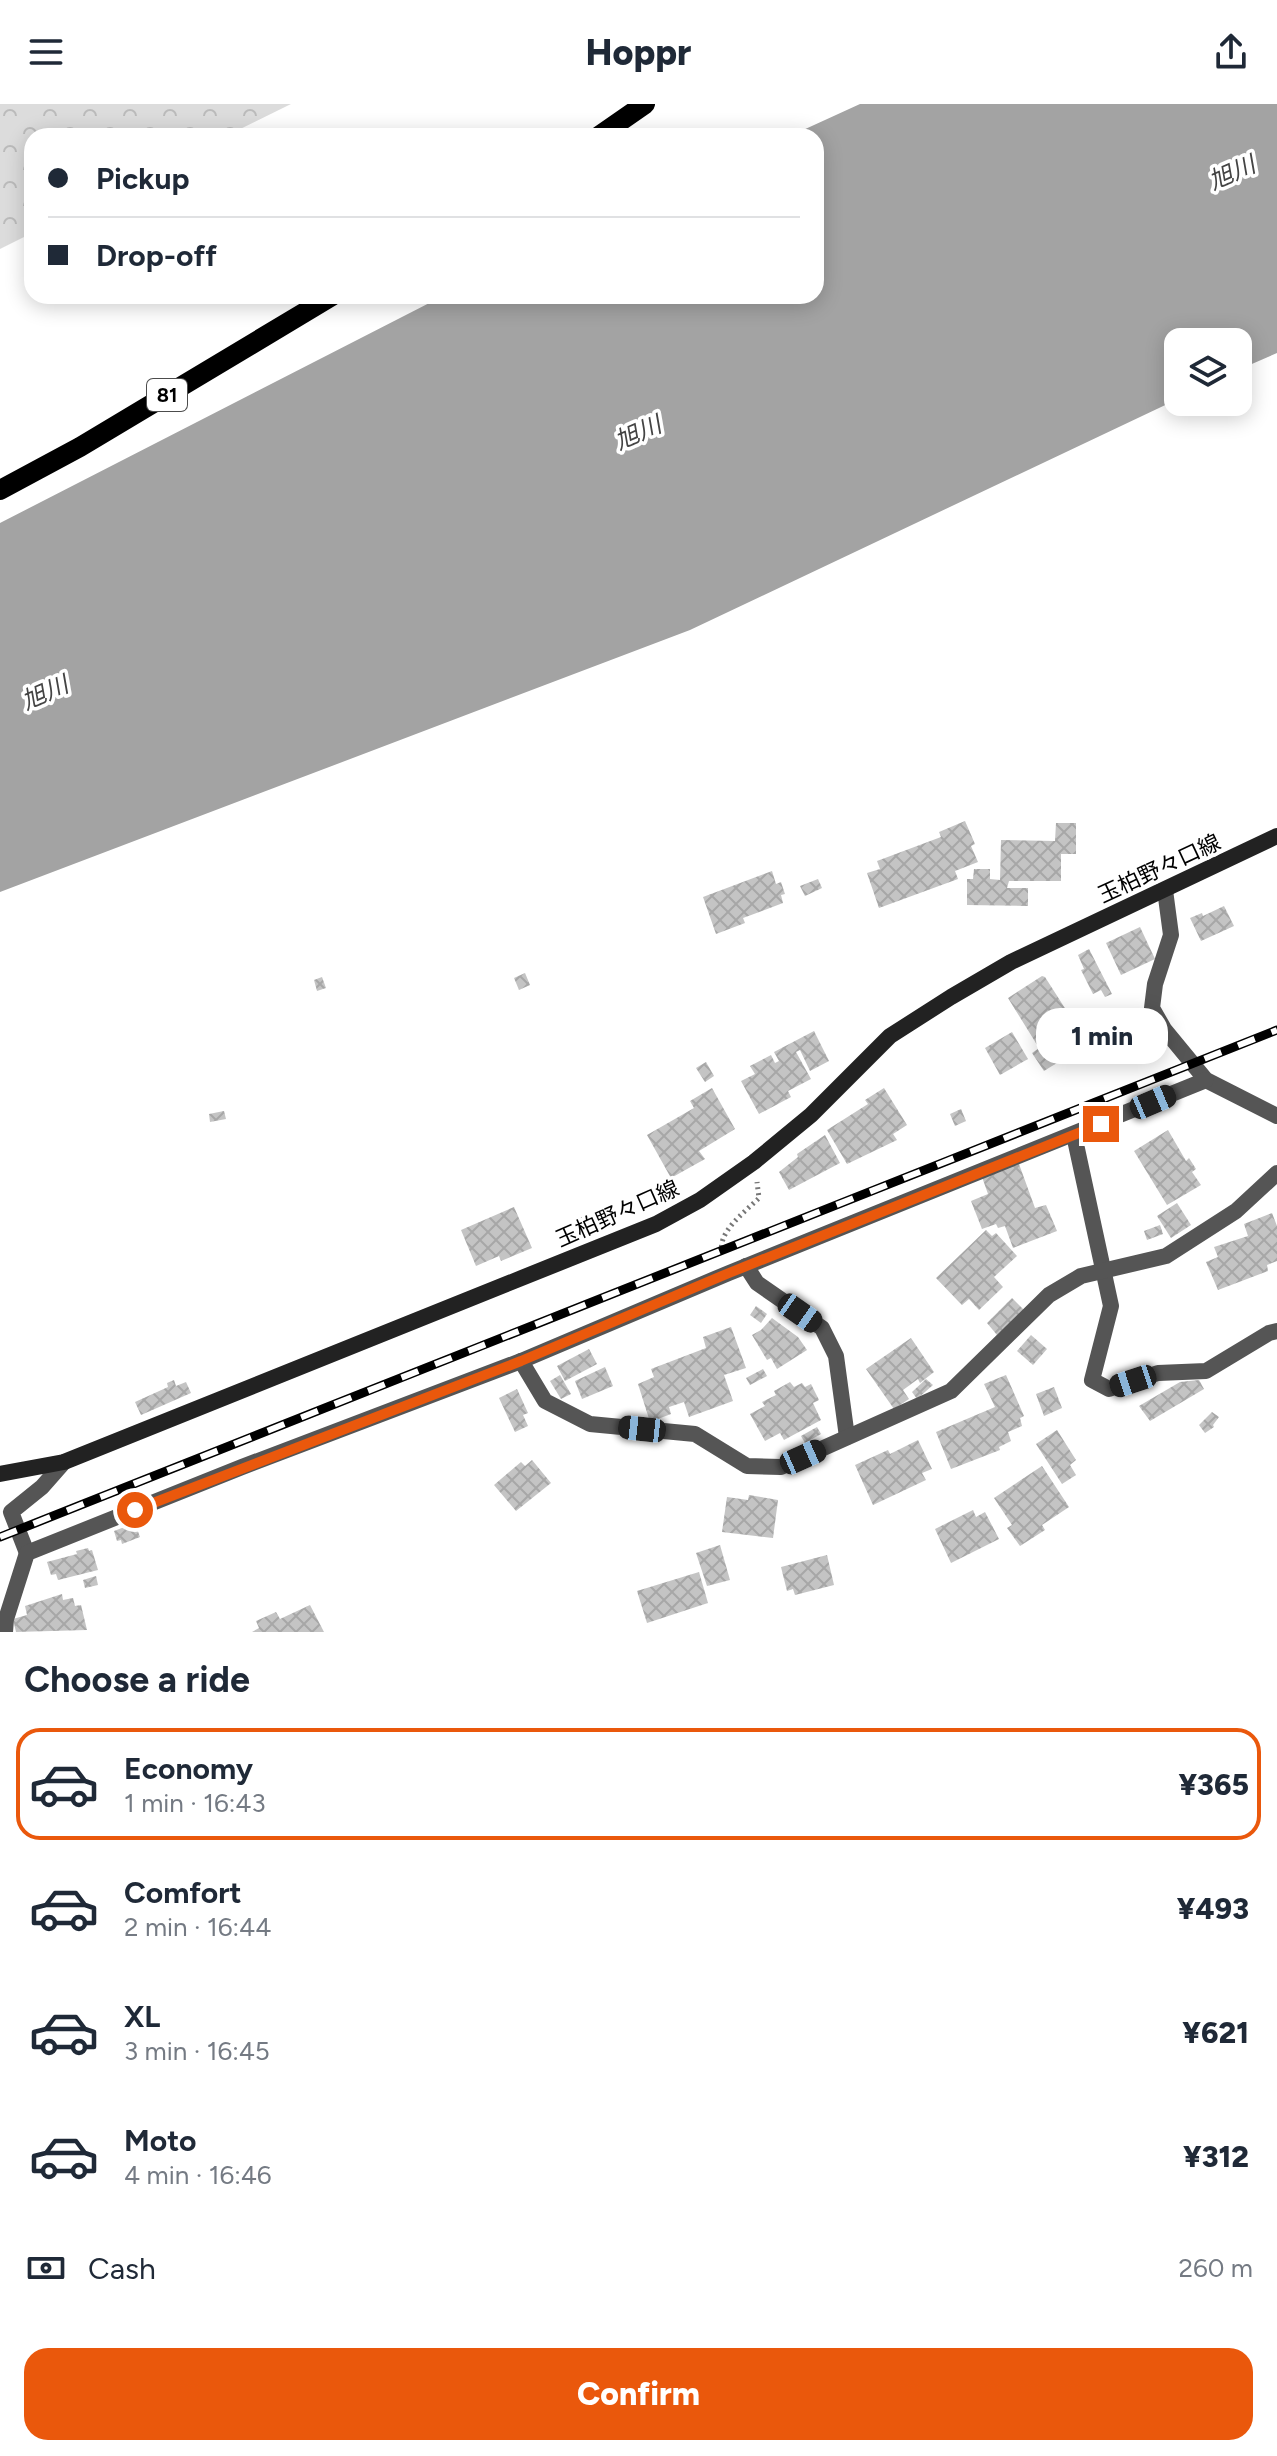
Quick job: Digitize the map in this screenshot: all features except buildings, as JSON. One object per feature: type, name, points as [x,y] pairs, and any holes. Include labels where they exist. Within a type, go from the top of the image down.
[{"type":"main road","points":[[610,128],[645,104]]},
{"type":"main road","name":"81","points":[[0,490],[80,447],[319,304]]},
{"type":"main road","name":"玉柏野々口線","points":[[0,1474],[64,1462],[656,1224],[700,1200],[754,1162],[811,1115],[890,1036],[902,1028],[1011,962],[1277,836]]},
{"type":"street","points":[[1165,890],[1171,935],[1155,984],[1152,1008],[1164,1029],[1206,1080],[1277,1116]]},
{"type":"street","points":[[27,1553],[521,1361],[746,1266],[1206,1080]]},
{"type":"street","points":[[1074,1135],[1111,1306],[1092,1380],[1109,1389],[1158,1373],[1206,1371],[1277,1331]]},
{"type":"street","points":[[521,1361],[545,1401],[590,1424],[695,1434],[747,1466],[781,1467],[951,1391],[1049,1295],[1081,1276],[1166,1256],[1236,1211],[1277,1173]]},
{"type":"street","points":[[746,1266],[757,1283],[822,1328],[836,1356],[847,1437]]},
{"type":"street","points":[[5,1632],[6,1619],[27,1553],[11,1512],[42,1487],[64,1462]]},
{"type":"path","points":[[729,1273],[720,1244],[723,1235],[759,1198],[754,1162]]},
{"type":"green space","points":[[0,104],[291,104],[242,128],[24,128],[24,237],[0,249]]},
{"type":"water","name":"旭川","points":[[860,104],[1277,104],[1277,353],[1252,364],[1252,328],[1164,328],[1164,406],[690,630],[0,892],[0,523],[427,304],[824,304],[824,128],[808,128]]},
{"type":"railway","points":[[0,1537],[1277,1030]]},
{"type":"route","points":[[135,1510],[521,1361],[729,1273],[1101,1124]]}]
